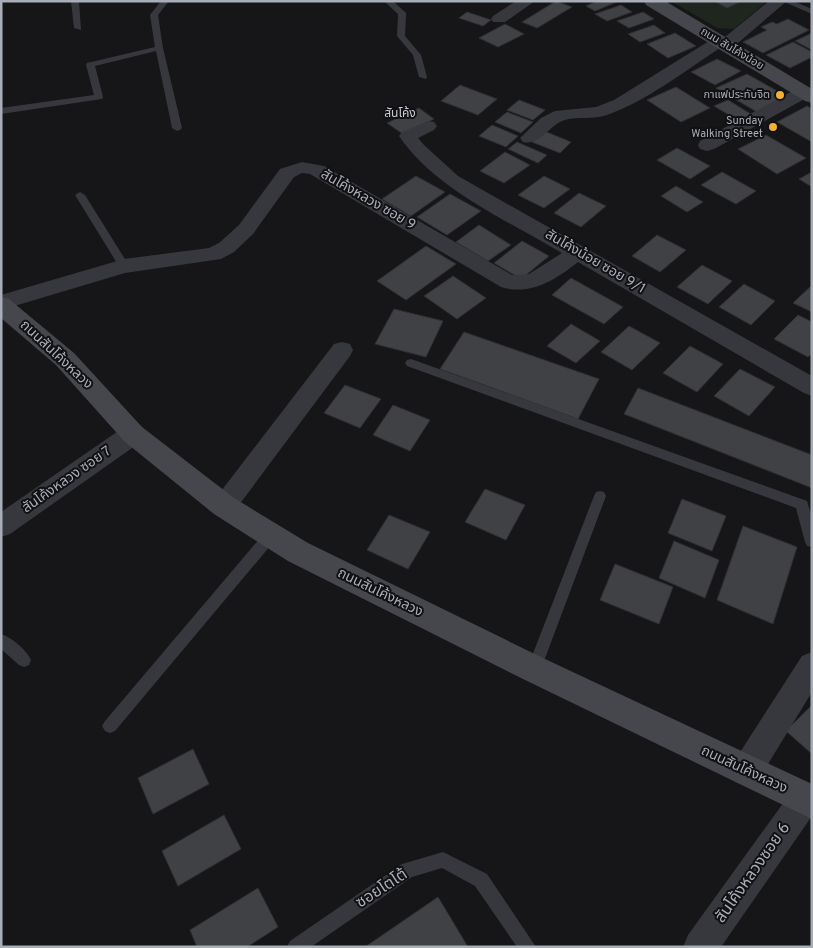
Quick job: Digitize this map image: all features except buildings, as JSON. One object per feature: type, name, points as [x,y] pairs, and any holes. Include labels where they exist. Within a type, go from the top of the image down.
[{"type":"street","points":[[499,19],[527,1]]},
{"type":"street","name":"ถนน สันโค้งน้อย","points":[[652,1],[808,95]]},
{"type":"street","points":[[529,138],[547,122],[561,115],[599,112],[620,104],[723,43],[779,1]]},
{"type":"street","points":[[707,145],[808,95]]},
{"type":"street","name":"สันโค้งน้อย ซอย 9/1","points":[[428,126],[408,136],[417,149],[451,180],[812,387]]},
{"type":"street","name":"สันโค้งหลวง ซอย 9","points":[[1,304],[124,266],[214,254],[228,248],[240,237],[287,173],[304,166],[317,170],[508,282],[529,283],[540,279],[577,252]]},
{"type":"street","name":"ถนนสันโค้งหลวง","points":[[1,304],[65,359],[133,434],[224,506],[298,552],[534,669],[808,801]]},
{"type":"street","points":[[224,506],[342,350]]},
{"type":"street","name":"สันโค้งหลวง ซอย 7","points":[[1,526],[133,434]]},
{"type":"street","points":[[746,772],[812,666]]},
{"type":"street","name":"สันโค้งหลวงซอย 6","points":[[700,947],[808,801]]},
{"type":"lane","points":[[75,1],[78,28]]},
{"type":"lane","points":[[165,1],[154,14],[159,48],[178,128]]},
{"type":"lane","points":[[388,1],[402,13],[401,36],[417,55],[423,77]]},
{"type":"lane","points":[[786,1],[812,12]]},
{"type":"lane","points":[[1,111],[99,97],[90,65],[159,48]]},
{"type":"lane","points":[[80,195],[124,266]]},
{"type":"lane","points":[[411,363],[802,505],[812,542]]},
{"type":"lane","points":[[534,669],[600,496]]},
{"type":"lane","points":[[110,726],[271,535]]},
{"type":"lane","points":[[1,640],[24,660]]},
{"type":"lane","name":"ซอยโตโต้","points":[[296,947],[408,870],[443,860],[481,880],[528,947]]},
{"type":"shaded area","points":[[671,1],[767,1],[734,29],[717,28]]},
{"type":"place","name":"กาแฟประทับจิต","points":[[780,95]]},
{"type":"place","name":"Sunday Walking Street","points":[[773,127]]},
{"type":"district","name":"สันโค้ง","points":[[400,114]]}]
